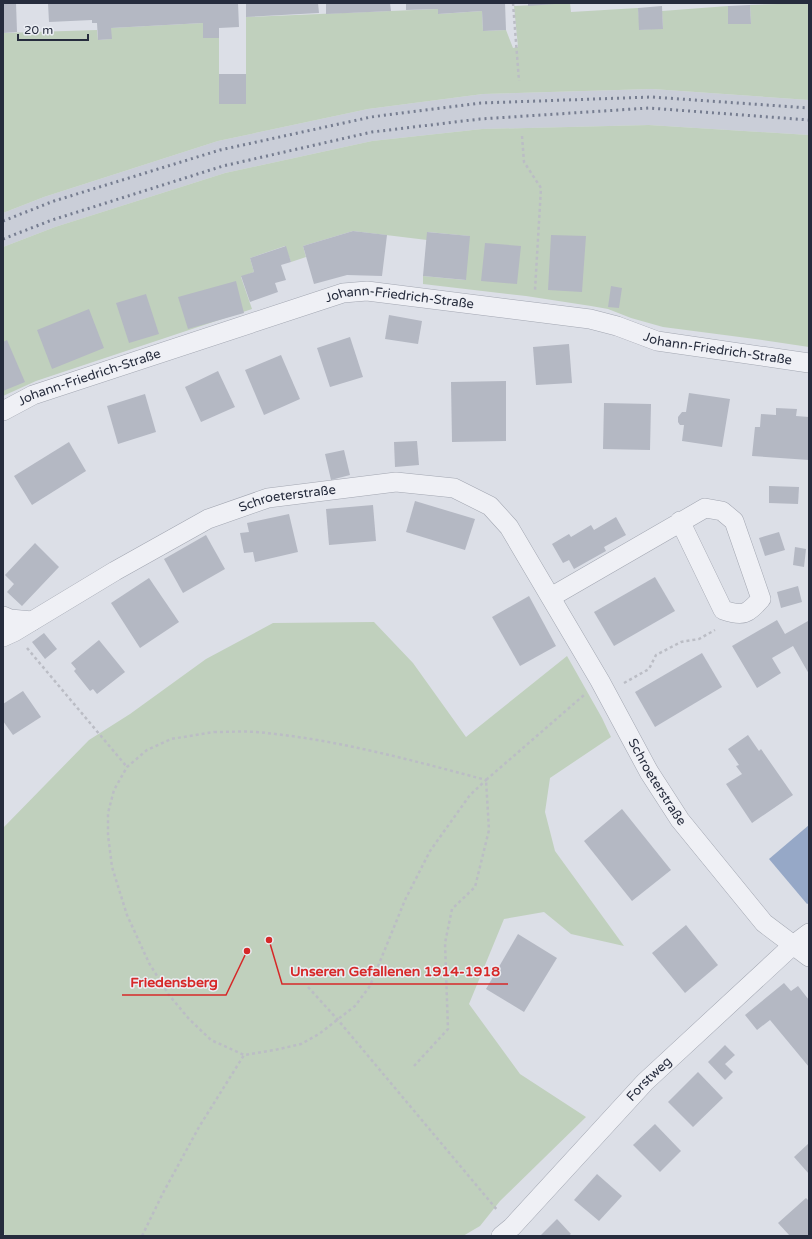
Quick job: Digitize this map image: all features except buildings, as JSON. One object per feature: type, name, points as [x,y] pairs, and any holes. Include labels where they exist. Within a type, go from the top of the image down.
[{"type":"street","name":"Johann-Friedrich-Straße","points":[[3,410],[33,395],[343,293],[367,291],[590,319],[617,326],[657,341],[809,363]]},
{"type":"street","name":"Schroeterstraße","points":[[9,634],[115,571],[208,519],[268,498],[396,482],[454,488],[490,506],[509,527],[600,681],[649,772],[680,820],[764,923],[809,957]]},
{"type":"street","points":[[551,597],[680,521],[705,508],[722,511],[734,521],[761,599],[749,612],[736,614],[723,610],[680,521]]},
{"type":"street","points":[[3,616],[10,619],[32,621]]},
{"type":"street","name":"Forstweg","points":[[501,1236],[512,1227],[645,1082],[793,945],[809,933]]},
{"type":"path","points":[[513,3],[519,81]]},
{"type":"path","points":[[522,136],[524,162],[541,188],[535,291]]},
{"type":"path","points":[[629,681],[649,669],[656,655],[681,642],[699,639],[731,622],[736,614]]},
{"type":"path","points":[[9,634],[127,767]]},
{"type":"path","points":[[486,780],[347,745],[292,736],[254,732],[214,732],[171,739],[147,750],[127,767],[114,790],[108,813],[108,835],[112,867],[127,915],[148,963],[169,995],[211,1040],[244,1055],[301,1044],[319,1034],[355,1006],[370,986],[405,900],[430,851],[470,795],[600,681]]},
{"type":"path","points":[[414,1066],[448,1029],[445,943],[452,909],[475,887],[489,830],[486,780]]},
{"type":"path","points":[[308,987],[338,1020],[501,1214]]},
{"type":"path","points":[[142,1236],[198,1127],[244,1055]]},
{"type":"shaded area","points":[[652,89],[809,100],[809,135],[649,125],[482,129],[372,141],[225,173],[55,227],[3,247],[3,213],[44,197],[218,141],[368,109],[483,94]]},
{"type":"green space","points":[[570,3],[571,12],[638,8],[640,30],[663,28],[662,11],[728,6],[729,24],[751,24],[750,5],[809,3],[809,100],[652,89],[483,94],[368,109],[218,141],[44,197],[3,213],[3,33],[97,30],[98,40],[111,39],[111,28],[203,23],[203,38],[219,38],[219,104],[246,104],[246,17],[438,9],[439,14],[482,11],[483,31],[506,30],[513,48],[518,47],[514,6]]},
{"type":"green space","points":[[649,125],[809,135],[809,347],[663,327],[631,318],[608,309],[591,306],[526,296],[423,284],[423,276],[465,280],[469,236],[428,232],[427,240],[353,231],[303,246],[306,257],[291,262],[285,246],[250,258],[254,272],[241,277],[252,309],[36,381],[3,396],[3,247],[55,227],[225,173],[372,141],[482,129]]},
{"type":"green space","points":[[374,622],[413,663],[466,737],[567,656],[611,737],[550,778],[545,812],[555,851],[624,946],[571,934],[544,912],[504,919],[469,1004],[520,1074],[586,1117],[500,1201],[480,1226],[463,1236],[6,1236],[3,1232],[3,828],[89,740],[130,714],[206,659],[273,623]]},
{"type":"water","points":[[809,825],[809,903],[807,904],[769,859]]},
{"type":"railway","points":[[3,221],[54,201],[220,150],[371,117],[481,103],[652,97],[809,108]]},
{"type":"railway","points":[[3,239],[52,220],[223,166],[372,132],[480,119],[649,108],[809,120]]},
{"type":"place","name":"Unseren Gefallenen 1914-1918","points":[[269,940]]},
{"type":"place","name":"Friedensberg","points":[[247,951]]}]
